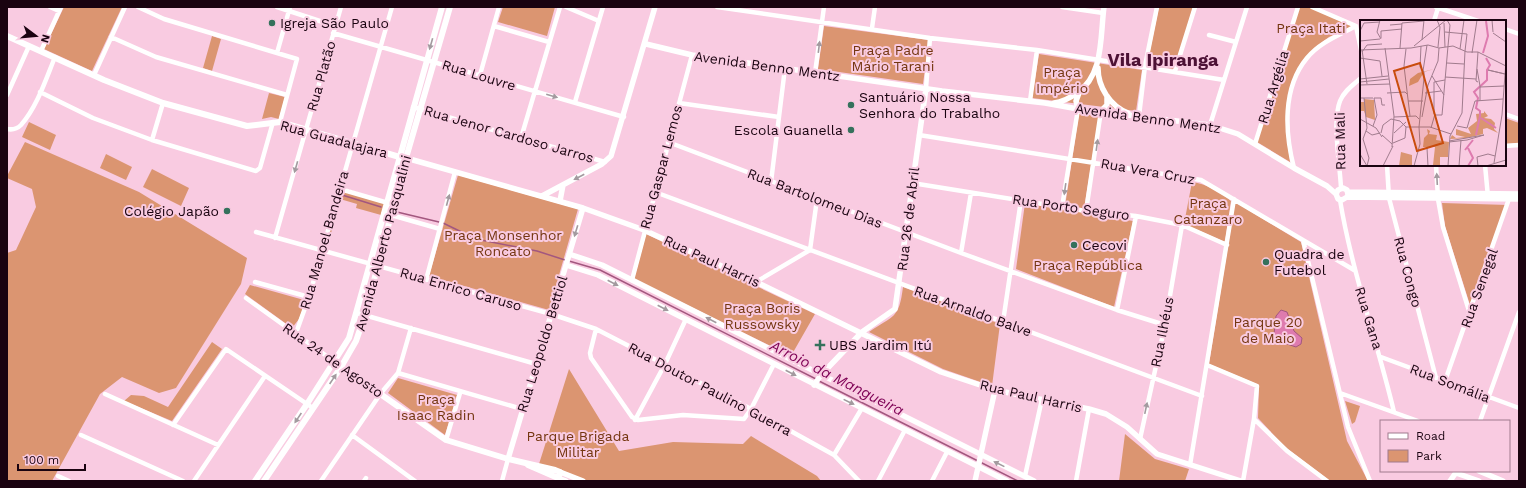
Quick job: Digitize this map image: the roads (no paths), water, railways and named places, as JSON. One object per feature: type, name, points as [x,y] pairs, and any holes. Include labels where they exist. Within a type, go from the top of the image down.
[{"type":"main road","name":"Avenida Alberto Pasqualini","points":[[255,481],[347,343],[357,313],[399,156],[442,7]]},
{"type":"main road","name":"Avenida Alberto Pasqualini","points":[[264,481],[341,367],[354,345],[365,315],[395,205],[406,158],[450,7]]},
{"type":"main road","name":"Rua Guadalajara","points":[[7,36],[94,75],[163,103],[247,126],[276,122],[406,158]]},
{"type":"main road","name":"Rua 24 de Agosto","points":[[335,362],[446,440],[508,459],[527,464],[536,464],[556,476]]},
{"type":"street","points":[[41,51],[60,9],[50,7]]},
{"type":"street","points":[[94,75],[125,7]]},
{"type":"street","points":[[40,92],[93,118],[152,140],[258,171],[287,95],[297,59],[164,19],[138,7]]},
{"type":"street","points":[[277,7],[289,9],[335,26]]},
{"type":"street","name":"Rua Platão","points":[[275,238],[341,7]]},
{"type":"street","name":"Rua Manoel Bandeira","points":[[296,333],[309,297],[392,7]]},
{"type":"street","points":[[480,75],[499,7]]},
{"type":"street","points":[[521,138],[560,7]]},
{"type":"street","points":[[566,7],[599,21]]},
{"type":"street","points":[[575,102],[603,7]]},
{"type":"street","points":[[542,196],[605,162],[611,156],[646,44],[655,7]]},
{"type":"street","points":[[717,7],[872,28],[930,38],[1037,50],[1146,66],[1224,80]]},
{"type":"street","points":[[815,73],[824,7]]},
{"type":"street","points":[[872,28],[875,7]]},
{"type":"street","points":[[1062,7],[1104,10],[1098,60],[1098,72],[1102,88]]},
{"type":"street","points":[[1088,84],[1096,84],[1102,88],[1122,110],[1139,116],[1146,66],[1157,7]]},
{"type":"street","points":[[1175,71],[1195,7]]},
{"type":"street","points":[[1210,125],[1247,7]]},
{"type":"street","name":"Rua Argélia","points":[[1255,144],[1298,7]]},
{"type":"street","points":[[1312,7],[1356,26]]},
{"type":"street","points":[[1434,20],[1437,7],[1475,20]]},
{"type":"street","points":[[1450,12],[1452,7]]},
{"type":"street","points":[[277,53],[289,9]]},
{"type":"street","points":[[494,26],[549,42]]},
{"type":"street","points":[[1356,26],[1360,45]]},
{"type":"street","points":[[1294,168],[1288,146],[1287,131],[1289,105],[1296,75],[1307,57],[1318,47],[1356,26]]},
{"type":"street","points":[[1506,29],[1519,34]]},
{"type":"street","name":"Rua Louvre","points":[[333,33],[624,117]]},
{"type":"street","points":[[1209,35],[1236,42]]},
{"type":"street","points":[[111,37],[156,57],[287,95]]},
{"type":"street","points":[[926,88],[930,38]]},
{"type":"street","name":"Avenida Benno Mentz","points":[[646,44],[692,55],[815,73],[1045,103],[1078,109],[1210,125],[1238,134],[1294,168],[1327,186],[1339,190]]},
{"type":"street","points":[[8,92],[29,46]]},
{"type":"street","points":[[1030,101],[1037,50]]},
{"type":"street","name":"Rua Gaspar Lemos","points":[[632,280],[644,230],[692,55]]},
{"type":"street","points":[[7,130],[12,130],[21,125],[40,92],[55,57]]},
{"type":"street","points":[[1045,103],[1063,101],[1080,91],[1088,84],[1095,71],[1098,60]]},
{"type":"street","points":[[771,182],[785,68]]},
{"type":"street","name":"Rua Mali","points":[[1339,190],[1337,115],[1340,100],[1347,90],[1360,79]]},
{"type":"street","name":"Rua 26 de Abril","points":[[818,380],[862,332],[894,311],[900,283],[912,183],[926,88]]},
{"type":"street","points":[[1062,207],[1078,109],[1076,101],[1080,91]]},
{"type":"street","points":[[1086,211],[1101,112],[1107,105],[1107,95]]},
{"type":"street","points":[[152,140],[163,103]]},
{"type":"street","points":[[679,103],[779,117]]},
{"type":"street","name":"Rua Jenor Cardoso Jarros","points":[[413,107],[605,162]]},
{"type":"street","points":[[1506,114],[1519,119]]},
{"type":"street","name":"Rua Vera Cruz","points":[[919,135],[1192,177],[1208,183],[1354,270]]},
{"type":"street","name":"Rua Bartolomeu Dias","points":[[668,142],[961,253],[1117,310],[1165,325]]},
{"type":"street","points":[[1506,146],[1519,145]]},
{"type":"street","name":"Rua Guadalajara","points":[[406,158],[583,208],[644,230]]},
{"type":"street","name":"Rua Congo","points":[[1387,166],[1389,196],[1436,378]]},
{"type":"street","points":[[1436,166],[1438,196],[1443,227],[1470,314]]},
{"type":"street","points":[[1485,166],[1488,196]]},
{"type":"street","points":[[426,280],[455,172]]},
{"type":"street","name":"Rua Porto Seguro","points":[[912,183],[1086,211],[1136,216],[1182,224],[1226,245]]},
{"type":"street","points":[[560,202],[563,185]]},
{"type":"street","points":[[340,189],[395,205]]},
{"type":"street","points":[[1339,190],[1340,200],[1347,195]]},
{"type":"street","points":[[1339,190],[1347,195],[1389,196],[1510,196],[1519,194]]},
{"type":"street","name":"Rua Arnaldo Balve","points":[[655,192],[1202,396]]},
{"type":"street","points":[[961,253],[971,193]]},
{"type":"street","points":[[1510,196],[1519,199]]},
{"type":"street","name":"Rua Senegal","points":[[1445,381],[1470,314],[1510,196]]},
{"type":"street","points":[[756,282],[810,250],[816,199]]},
{"type":"street","points":[[1190,465],[1234,199]]},
{"type":"street","points":[[1003,322],[1020,200]]},
{"type":"street","name":"Rua Gana","points":[[1340,200],[1354,270],[1381,357],[1394,412]]},
{"type":"street","name":"Rua Leopoldo Bettiol","points":[[502,481],[522,409],[583,208]]},
{"type":"street","points":[[384,213],[440,229]]},
{"type":"street","points":[[1117,310],[1136,216]]},
{"type":"street","name":"Rua Ilhéus","points":[[1140,439],[1165,325],[1182,224]]},
{"type":"street","name":"Rua Paul Harris","points":[[644,230],[862,332],[941,372],[994,390],[1089,409],[1106,414],[1127,427],[1157,454],[1242,481]]},
{"type":"street","name":"Rua Enrico Caruso","points":[[256,232],[551,314]]},
{"type":"street","points":[[1303,240],[1348,427],[1370,481]]},
{"type":"street","points":[[567,259],[632,280],[818,380],[979,461],[1007,481]]},
{"type":"street","points":[[567,259],[594,268],[686,319],[774,364],[818,380],[862,408],[947,452],[1025,476],[1034,481]]},
{"type":"street","points":[[255,282],[309,297]]},
{"type":"street","name":"Rua 24 de Agosto","points":[[246,298],[335,362]]},
{"type":"street","points":[[1480,420],[1519,312]]},
{"type":"street","points":[[357,313],[536,364]]},
{"type":"street","name":"Rua Doutor Paulino Guerra","points":[[551,314],[596,329],[751,409],[834,455],[859,481]]},
{"type":"street","points":[[635,420],[665,364],[686,319]]},
{"type":"street","points":[[321,481],[381,393],[398,373],[411,328]]},
{"type":"street","points":[[596,329],[590,353],[591,358],[635,420]]},
{"type":"street","points":[[173,425],[226,349],[313,409]]},
{"type":"street","name":"Rua Somália","points":[[1381,357],[1488,398],[1519,408]]},
{"type":"street","points":[[635,420],[683,415],[744,419],[751,409],[774,364]]},
{"type":"street","points":[[1206,365],[1257,386],[1254,419],[1242,481]]},
{"type":"street","points":[[398,373],[460,393],[522,409]]},
{"type":"street","points":[[194,481],[265,376]]},
{"type":"street","points":[[975,481],[994,390]]},
{"type":"street","points":[[446,440],[460,393]]},
{"type":"street","points":[[1340,393],[1415,420]]},
{"type":"street","points":[[105,394],[218,445]]},
{"type":"street","points":[[1025,476],[1042,400]]},
{"type":"street","points":[[834,455],[862,408]]},
{"type":"street","points":[[1076,481],[1089,409]]},
{"type":"street","points":[[1254,419],[1287,451],[1327,481]]},
{"type":"street","points":[[878,481],[904,430]]},
{"type":"street","points":[[81,435],[183,481]]},
{"type":"street","points":[[352,435],[415,481]]},
{"type":"street","points":[[932,481],[947,452]]},
{"type":"street","points":[[1450,481],[1456,472],[1479,481]]},
{"type":"street","points":[[1481,472],[1503,481]]},
{"type":"street","points":[[58,476],[69,481]]},
{"type":"street","points":[[556,476],[566,481]]},
{"type":"street","points":[[556,476],[584,481]]},
{"type":"waterway","points":[[342,195],[381,207]]},
{"type":"waterway","name":"Arroio da Mangueira","points":[[397,212],[439,222]]},
{"type":"waterway","name":"Arroio da Mangueira","points":[[443,223],[476,239],[537,251],[565,260]]},
{"type":"waterway","name":"Arroio da Mangueira","points":[[569,261],[600,270],[816,379]]},
{"type":"waterway","name":"Arroio da Mangueira","points":[[819,381],[978,461]]},
{"type":"waterway","name":"Arroio da Mangueira","points":[[982,463],[1018,481]]},
{"type":"place","name":"Igreja São Paulo","points":[[272,23]]},
{"type":"place","name":"Santuário Nossa Senhora do Trabalho","points":[[851,105]]},
{"type":"place","name":"Escola Guanella","points":[[851,130]]},
{"type":"place","name":"Colégio Japão","points":[[227,211]]},
{"type":"place","name":"Cecovi","points":[[1074,245]]},
{"type":"place","name":"Quadra de Futebol","points":[[1266,262]]},
{"type":"place","name":"UBS Jardim Itú","points":[[820,345]]},
{"type":"district","name":"Vila Ipiranga","points":[[1163,60]]},
{"type":"park label","name":"Praça Itati","points":[[1311,28]]},
{"type":"park label","name":"Praça Padre Mário Tarani","points":[[893,58]]},
{"type":"park label","name":"Praça Império","points":[[1062,80]]},
{"type":"park label","name":"Praça Catanzaro","points":[[1208,212]]},
{"type":"park label","name":"Praça Monsenhor Roncato","points":[[503,244]]},
{"type":"park label","name":"Praça República","points":[[1088,265]]},
{"type":"park label","name":"Praça Boris Russowsky","points":[[762,316]]},
{"type":"park label","name":"Parque 20 de Maio","points":[[1268,330]]},
{"type":"park label","name":"Praça Isaac Radin","points":[[436,408]]},
{"type":"park label","name":"Parque Brigada Militar","points":[[578,444]]}]
